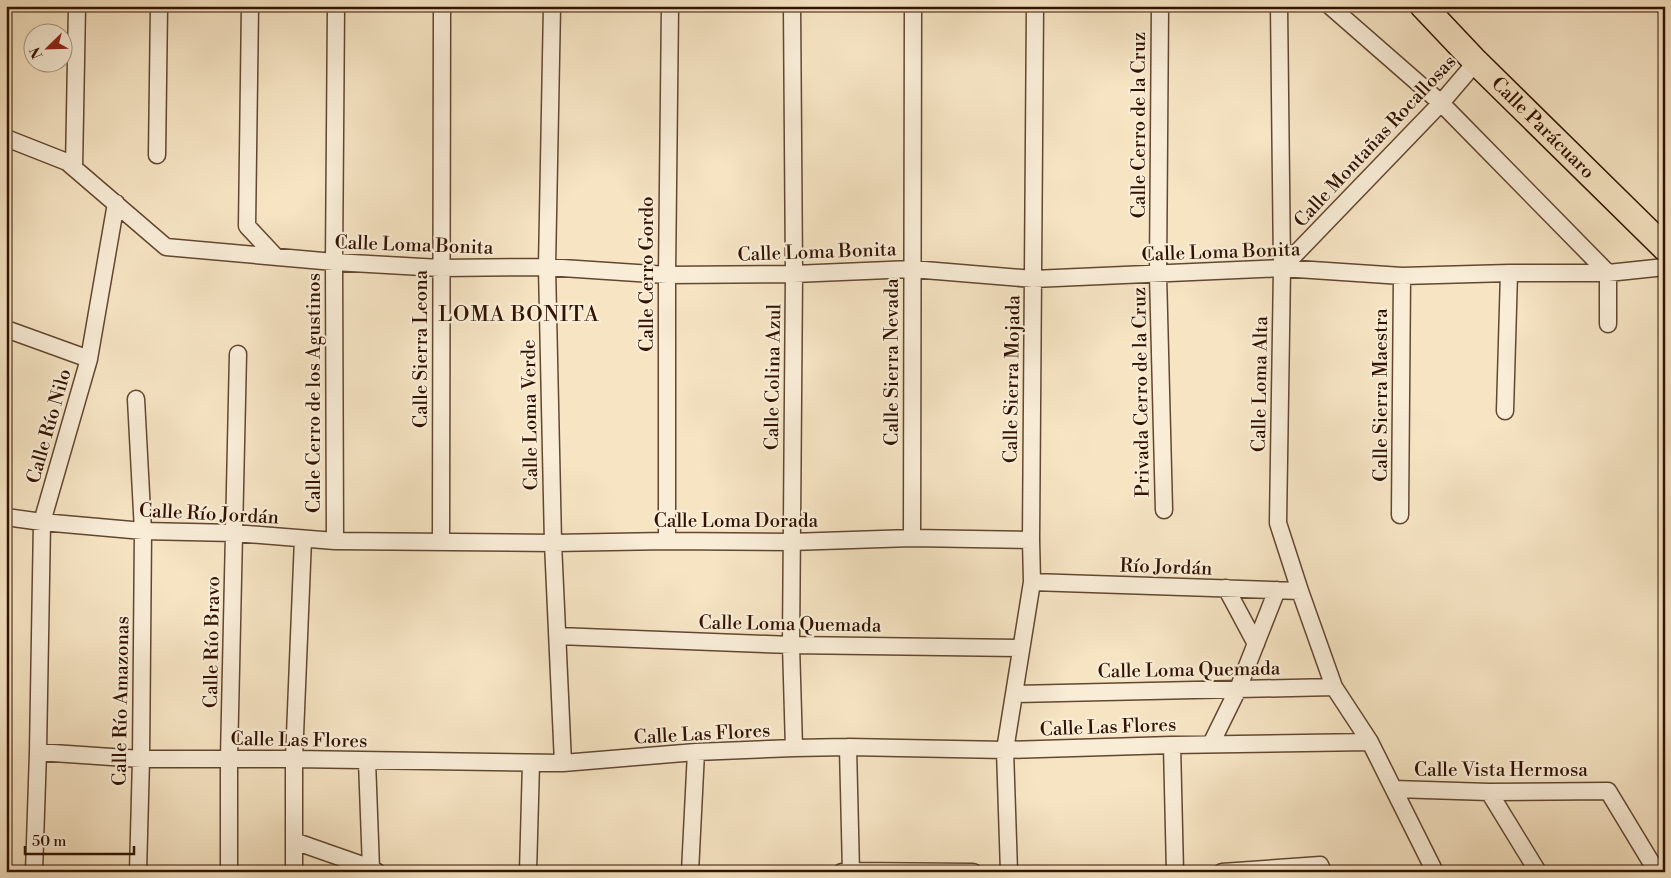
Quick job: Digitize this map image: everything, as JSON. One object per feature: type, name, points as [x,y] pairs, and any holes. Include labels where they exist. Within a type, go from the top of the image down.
[{"type":"main road","name":"Calle Parácuaro","points":[[1423,6],[1476,62],[1665,248]]},
{"type":"street","points":[[74,168],[77,6]]},
{"type":"street","points":[[157,154],[159,6]]},
{"type":"street","points":[[250,6],[247,226],[276,257]]},
{"type":"street","name":"Calle Cerro de los Agustinos","points":[[335,540],[334,262],[336,6]]},
{"type":"street","name":"Calle Sierra Leona","points":[[441,542],[440,268],[442,6]]},
{"type":"street","name":"Calle Loma Verde","points":[[552,6],[546,267],[553,543],[563,763]]},
{"type":"street","name":"Calle Cerro Gordo","points":[[667,541],[670,6]]},
{"type":"street","name":"Calle Colina Azul","points":[[792,6],[794,274],[791,542],[794,748]]},
{"type":"street","name":"Calle Sierra Nevada","points":[[912,538],[913,6]]},
{"type":"street","name":"Calle Sierra Mojada","points":[[1009,872],[1005,750],[1032,582],[1035,6]]},
{"type":"street","name":"Calle Cerro de la Cruz","points":[[1158,274],[1160,6]]},
{"type":"street","name":"Calle Loma Alta","points":[[1279,6],[1282,268],[1278,523],[1334,687],[1370,742],[1435,872]]},
{"type":"street","points":[[1330,6],[1441,103],[1608,273],[1608,324]]},
{"type":"street","name":"Calle Montañas Rocallosas","points":[[1282,268],[1441,103],[1476,62]]},
{"type":"street","name":"Calle Loma Bonita","points":[[6,138],[67,162],[166,247],[334,262],[440,268],[546,267],[667,275],[794,274],[912,269],[1033,279],[1282,268],[1402,276],[1608,273],[1665,267]]},
{"type":"street","name":"Calle Río Nilo","points":[[34,872],[42,522],[89,358],[116,203]]},
{"type":"street","points":[[1505,411],[1508,273]]},
{"type":"street","name":"Privada Cerro de la Cruz","points":[[1158,274],[1164,510]]},
{"type":"street","name":"Calle Sierra Maestra","points":[[1400,515],[1402,276]]},
{"type":"street","points":[[6,329],[89,358]]},
{"type":"street","name":"Calle Río Bravo","points":[[230,872],[230,758],[238,354]]},
{"type":"street","name":"Calle Río Amazonas","points":[[136,399],[142,531],[141,759],[138,872]]},
{"type":"street","name":"Calle Río Jordán","points":[[6,517],[142,531],[234,533],[303,539],[441,542]]},
{"type":"street","name":"Calle Loma Dorada","points":[[441,542],[791,542],[912,538],[1031,540]]},
{"type":"street","points":[[294,872],[294,759],[303,539]]},
{"type":"street","name":"Río Jordán","points":[[1032,582],[1300,591]]},
{"type":"street","points":[[1226,588],[1256,644]]},
{"type":"street","points":[[1211,744],[1238,689],[1277,590]]},
{"type":"street","name":"Calle Loma Quemada","points":[[558,636],[792,645],[1021,648]]},
{"type":"street","name":"Calle Loma Quemada","points":[[1014,694],[1334,687]]},
{"type":"street","name":"Calle Las Flores","points":[[38,752],[141,759],[230,758],[563,763],[696,752],[794,748],[848,747],[1005,750],[1370,742]]},
{"type":"street","points":[[1172,745],[1175,872]]},
{"type":"street","points":[[848,747],[848,871],[973,872]]},
{"type":"street","points":[[690,872],[696,752]]},
{"type":"street","points":[[294,841],[374,870],[367,761]]},
{"type":"street","points":[[528,872],[531,763]]},
{"type":"street","name":"Calle Vista Hermosa","points":[[1394,789],[1489,792],[1608,791],[1657,872]]},
{"type":"street","points":[[1489,792],[1538,872]]},
{"type":"street","points":[[1222,872],[1322,868]]},
{"type":"district","name":"LOMA BONITA","points":[[519,315]]}]
